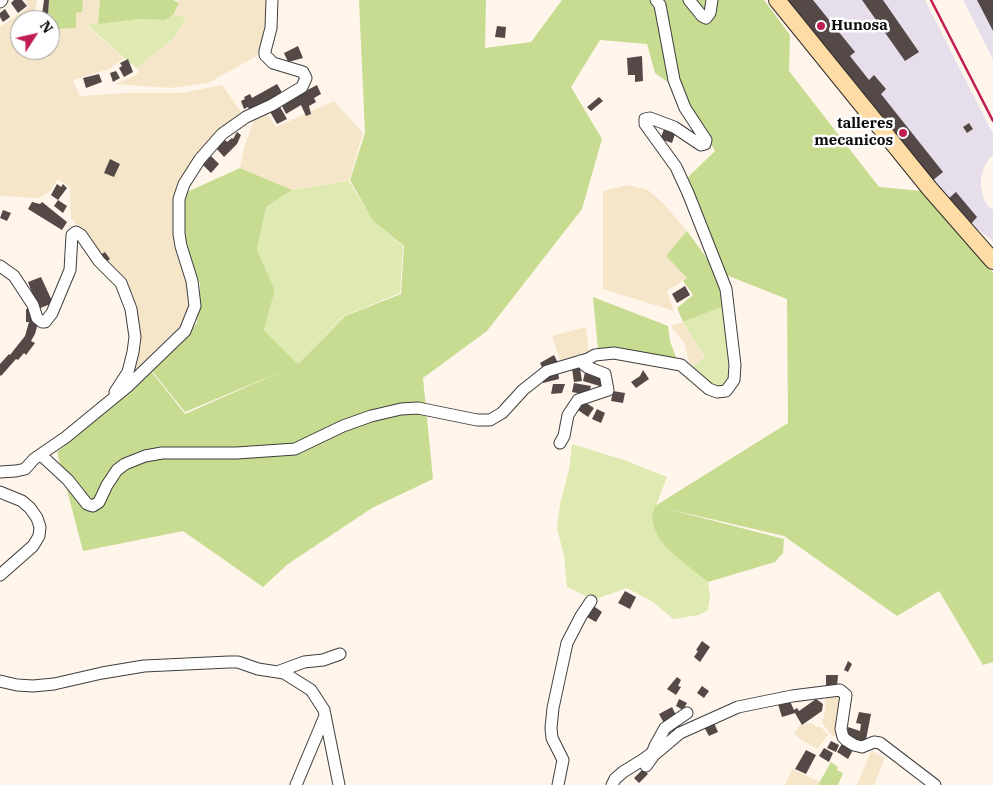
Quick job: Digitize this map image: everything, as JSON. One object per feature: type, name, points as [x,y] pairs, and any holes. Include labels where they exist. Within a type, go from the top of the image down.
[{"type":"street","points":[[0,472],[16,471],[25,468],[66,437],[126,387],[185,331],[194,311],[194,289],[178,229],[179,199],[188,176],[209,148],[231,126],[288,96],[302,87],[306,78],[303,72],[273,63],[266,55],[265,51],[271,28],[272,0]]},
{"type":"street","points":[[41,455],[68,480],[87,504],[93,506],[99,502],[104,490],[117,470],[145,456],[162,453],[237,453],[295,449],[343,426],[401,408],[418,408],[477,420],[490,420],[502,413],[523,390],[547,371],[595,355],[614,353],[681,364],[709,389],[716,392],[726,391],[734,380],[736,365],[726,289],[676,167],[646,124],[645,119],[650,118],[674,127],[701,145],[705,144],[706,140],[684,108],[674,80],[660,5],[656,0]]},
{"type":"street","points":[[689,0],[702,16],[706,18],[710,13],[712,0]]},
{"type":"street","points":[[777,0],[930,189],[993,261]]},
{"type":"street","points":[[0,266],[17,280],[33,305],[37,318],[42,322],[51,316],[63,289],[70,270],[72,235],[76,232],[81,235],[99,260],[121,283],[131,309],[134,344],[128,372],[105,404]]},
{"type":"street","points":[[560,443],[564,436],[568,415],[578,400],[608,390],[605,374],[587,367],[580,361]]},
{"type":"street","points":[[0,492],[26,504],[37,518],[40,526],[39,536],[33,546],[0,575]]},
{"type":"street","points":[[558,785],[563,763],[561,753],[552,738],[553,708],[567,643],[591,601]]},
{"type":"street","points":[[277,672],[304,662],[323,660],[340,654]]},
{"type":"street","points":[[0,681],[34,686],[54,684],[129,668],[229,662],[238,662],[258,669],[284,673],[311,690],[324,710],[340,785]]},
{"type":"street","points":[[612,785],[615,779],[623,772],[654,753],[680,733],[743,706],[792,696],[840,690],[846,695],[841,729],[846,740],[862,747],[874,742],[880,743],[935,785]]},
{"type":"street","points":[[646,766],[667,725],[687,713]]},
{"type":"street","points":[[296,785],[325,716]]},
{"type":"shaded area","points":[[25,0],[37,0],[35,10],[25,10],[29,7]]},
{"type":"shaded area","points":[[83,0],[100,0],[98,24],[87,26],[124,58],[109,69],[73,80],[80,96],[126,93],[182,93],[222,85],[242,113],[210,141],[174,207],[173,228],[192,301],[178,335],[127,383],[139,337],[108,264],[71,218],[70,188],[58,179],[49,192],[39,198],[0,196],[0,27],[10,20],[10,60],[60,60],[60,24],[76,13],[82,12]]},
{"type":"shaded area","points":[[176,0],[269,0],[267,21],[260,51],[257,56],[208,83],[170,88],[115,84],[134,76],[139,72],[136,68],[172,40],[187,17],[173,15],[179,2]]},
{"type":"shaded area","points":[[787,0],[925,0],[993,134],[993,154],[985,165],[981,176],[981,186],[987,205],[993,210],[993,241],[971,224],[932,181]]},
{"type":"shaded area","points":[[963,0],[993,0],[993,59]]},
{"type":"shaded area","points":[[334,101],[363,133],[349,181],[292,190],[240,168],[244,148],[254,119],[266,112],[276,127]]},
{"type":"shaded area","points":[[628,185],[648,190],[664,204],[687,231],[666,256],[687,278],[667,291],[674,311],[603,289],[603,191]]},
{"type":"shaded area","points":[[683,322],[705,359],[690,368],[685,344],[672,328],[673,325]]},
{"type":"shaded area","points":[[586,327],[589,356],[561,363],[552,336]]},
{"type":"shaded area","points":[[842,696],[839,736],[832,736],[822,723],[826,697]]},
{"type":"shaded area","points":[[812,723],[817,727],[821,727],[828,735],[817,749],[794,733],[800,725]]},
{"type":"shaded area","points":[[871,751],[885,758],[874,785],[857,785]]},
{"type":"shaded area","points":[[792,769],[820,782],[818,785],[785,785]]},
{"type":"green space","points":[[49,0],[83,0],[82,12],[76,13],[76,28],[60,29],[60,10],[48,10]]},
{"type":"green space","points":[[100,0],[173,0],[179,3],[173,15],[165,20],[140,19],[98,24]]},
{"type":"green space","points":[[359,0],[486,0],[485,48],[531,42],[562,0],[764,0],[790,35],[789,71],[879,187],[922,191],[973,245],[993,273],[993,662],[983,665],[939,591],[897,616],[784,536],[664,508],[784,539],[783,553],[775,562],[708,582],[679,559],[659,538],[652,516],[655,506],[788,423],[787,299],[726,275],[688,177],[715,151],[683,93],[655,73],[647,44],[600,40],[571,87],[602,139],[582,209],[487,331],[423,378],[433,479],[372,508],[288,564],[263,587],[183,531],[83,551],[57,452],[151,371],[185,414],[285,370],[185,412],[152,371],[197,323],[200,284],[187,249],[183,212],[187,192],[240,168],[292,190],[266,207],[257,250],[275,290],[264,330],[298,364],[345,316],[401,294],[404,246],[373,221],[350,180],[365,133]]},
{"type":"green space","points":[[173,15],[187,17],[172,40],[136,68],[87,25],[140,19],[165,20]]},
{"type":"green space","points":[[349,181],[374,222],[403,246],[400,293],[344,316],[298,364],[264,330],[275,290],[257,250],[266,207],[292,190]]},
{"type":"green space","points":[[687,231],[714,268],[721,288],[724,306],[683,322],[677,308],[693,295],[683,281],[687,278],[666,256]]},
{"type":"green space","points":[[593,297],[668,326],[670,341],[677,360],[598,350]]},
{"type":"green space","points":[[724,306],[724,324],[733,367],[727,385],[718,389],[690,368],[705,358],[683,322]]},
{"type":"green space","points":[[572,444],[627,461],[667,477],[652,516],[708,582],[710,597],[708,610],[699,615],[673,619],[653,602],[627,588],[599,598],[586,596],[567,587],[564,556],[557,528],[560,504],[569,470]]},
{"type":"green space","points":[[831,762],[838,767],[837,770],[843,773],[838,785],[818,785]]},
{"type":"building","points":[[14,0],[22,0],[27,6],[22,10],[16,10],[11,3]]},
{"type":"building","points":[[44,0],[49,0],[48,10],[43,10]]},
{"type":"building","points":[[787,0],[813,0],[855,52],[850,56],[869,80],[874,75],[886,89],[881,94],[943,172],[932,181]]},
{"type":"building","points":[[862,0],[883,0],[919,52],[905,61]]},
{"type":"building","points":[[977,0],[993,0],[993,31]]},
{"type":"building","points":[[5,9],[10,17],[3,22],[0,13]]},
{"type":"building","points":[[497,26],[506,27],[505,38],[495,37]]},
{"type":"building","points":[[298,46],[303,58],[288,62],[284,53]]},
{"type":"building","points":[[642,56],[643,81],[635,82],[635,75],[628,75],[627,58]]},
{"type":"building","points":[[128,59],[133,72],[124,77],[119,68],[122,66],[120,63]]},
{"type":"building","points":[[116,71],[120,78],[113,82],[110,73]]},
{"type":"building","points":[[99,74],[102,82],[86,88],[83,78]]},
{"type":"building","points":[[277,84],[283,94],[265,103],[244,109],[241,101],[245,99],[244,97],[250,94],[252,98]]},
{"type":"building","points":[[317,85],[321,94],[314,98],[316,102],[309,106],[311,114],[306,116],[301,105],[286,114],[281,104]]},
{"type":"building","points":[[599,97],[603,101],[591,111],[587,107]]},
{"type":"building","points":[[279,105],[287,119],[277,124],[269,110]]},
{"type":"building","points":[[969,123],[973,129],[967,133],[963,127]]},
{"type":"building","points":[[665,127],[676,131],[672,143],[660,139]]},
{"type":"building","points":[[237,132],[241,135],[237,144],[224,157],[216,148],[225,140],[227,142],[233,139]]},
{"type":"building","points":[[211,156],[219,164],[211,173],[203,165]]},
{"type":"building","points":[[110,159],[120,164],[114,177],[104,173]]},
{"type":"building","points":[[57,184],[61,187],[63,184],[67,188],[58,200],[51,195]]},
{"type":"building","points":[[956,192],[977,217],[971,224],[948,199]]},
{"type":"building","points":[[58,200],[67,206],[63,213],[54,206]]},
{"type":"building","points":[[32,202],[40,204],[42,202],[67,222],[62,230],[28,209]]},
{"type":"building","points":[[3,210],[11,213],[7,221],[0,218]]},
{"type":"building","points":[[105,252],[110,259],[105,263],[99,256]]},
{"type":"building","points":[[41,277],[53,303],[38,309],[28,282]]},
{"type":"building","points":[[685,286],[690,295],[677,303],[672,294]]},
{"type":"building","points":[[26,309],[32,309],[32,322],[38,323],[31,341],[35,343],[26,355],[24,353],[18,360],[16,359],[1,376],[0,364],[25,336],[29,322],[26,322]]},
{"type":"building","points":[[554,355],[558,363],[544,371],[540,363]]},
{"type":"building","points":[[580,368],[582,381],[574,382],[572,369]]},
{"type":"building","points":[[643,370],[649,379],[636,388],[631,382],[640,376]]},
{"type":"building","points":[[558,371],[559,379],[543,383],[541,376]]},
{"type":"building","points":[[585,372],[604,376],[603,387],[583,381]]},
{"type":"building","points":[[574,383],[591,386],[588,395],[572,392]]},
{"type":"building","points":[[553,384],[565,384],[562,393],[551,394]]},
{"type":"building","points":[[613,391],[625,393],[623,403],[611,401]]},
{"type":"building","points":[[583,401],[594,408],[588,417],[578,410]]},
{"type":"building","points":[[597,409],[605,413],[601,423],[592,419]]},
{"type":"building","points":[[625,591],[636,597],[630,609],[618,603]]},
{"type":"building","points":[[592,605],[602,612],[596,622],[585,616]]},
{"type":"building","points":[[702,641],[710,647],[700,662],[694,657]]},
{"type":"building","points":[[848,661],[852,664],[848,672],[844,670]]},
{"type":"building","points":[[826,675],[838,675],[837,687],[826,686]]},
{"type":"building","points":[[677,677],[681,680],[678,686],[681,687],[676,695],[667,689]]},
{"type":"building","points":[[702,686],[709,691],[704,698],[697,693]]},
{"type":"building","points":[[679,699],[687,703],[683,710],[676,706]]},
{"type":"building","points":[[789,699],[794,710],[797,708],[799,711],[816,699],[823,704],[822,711],[802,725],[795,713],[782,717],[777,701]]},
{"type":"building","points":[[672,707],[677,717],[665,725],[659,714]]},
{"type":"building","points":[[859,712],[871,714],[865,745],[846,734],[848,727],[860,731],[861,724],[856,723]]},
{"type":"building","points":[[714,723],[718,732],[709,736],[704,727]]},
{"type":"building","points":[[831,741],[839,745],[836,752],[827,748]]},
{"type":"building","points":[[843,742],[854,748],[848,759],[837,752]]},
{"type":"building","points":[[824,748],[833,753],[829,762],[819,756]]},
{"type":"building","points":[[806,750],[816,755],[806,774],[795,769]]},
{"type":"building","points":[[643,769],[648,774],[639,783],[634,778]]},
{"type":"railway","points":[[931,0],[993,121]]},
{"type":"place","name":"Hunosa","points":[[821,26]]},
{"type":"place","name":"talleres mecanicos","points":[[903,133]]}]
